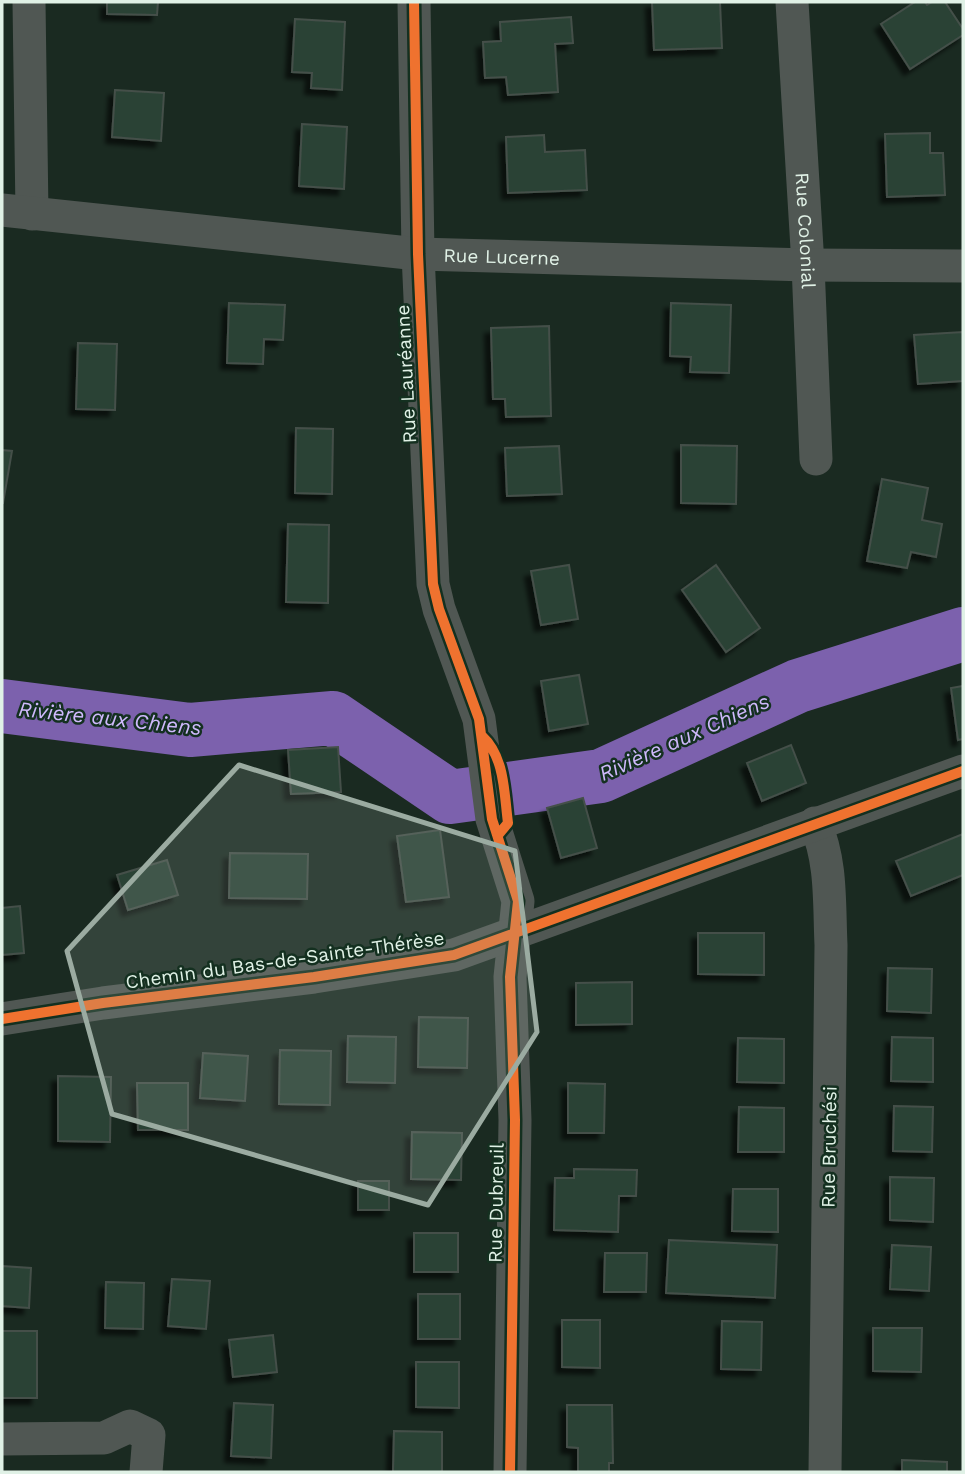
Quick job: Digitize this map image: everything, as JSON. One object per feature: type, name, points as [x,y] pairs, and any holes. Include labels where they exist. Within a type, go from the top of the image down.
[{"type":"street","points":[[17,212],[29,2]]},
{"type":"street","name":"Rue Lauréanne","points":[[414,2],[418,254],[433,584],[439,609],[479,719],[492,819],[518,901],[514,934]]},
{"type":"street","name":"Rue Colonial","points":[[792,2],[808,265],[816,460]]},
{"type":"street","name":"Rue Lucerne","points":[[17,212],[418,254],[808,265],[963,266]]},
{"type":"street","name":"Chemin du Bas-de-Sainte-Thérèse","points":[[2,1018],[314,977],[454,955],[963,771]]},
{"type":"street","name":"Rue Bruchési","points":[[815,823],[827,858],[831,945],[825,1472]]},
{"type":"street","name":"Rue Dubreuil","points":[[510,1472],[515,1121],[510,977],[514,934]]},
{"type":"street","points":[[2,1439],[104,1438],[130,1426],[149,1435],[146,1472]]},
{"type":"highlighted area","points":[[239,765],[515,851],[537,1032],[428,1205],[112,1114],[67,951]]},
{"type":"building","points":[[107,2],[158,2],[157,15],[107,14]]},
{"type":"building","points":[[652,2],[720,2],[722,48],[654,50]]},
{"type":"building","points":[[915,2],[925,2],[927,5],[932,2],[945,2],[963,29],[963,35],[910,69],[881,24]]},
{"type":"building","points":[[571,17],[573,43],[555,44],[558,92],[508,95],[506,77],[485,78],[483,42],[501,41],[500,22]]},
{"type":"building","points":[[295,19],[345,22],[342,90],[311,88],[312,73],[292,72]]},
{"type":"building","points":[[115,90],[164,93],[161,141],[112,137]]},
{"type":"building","points":[[302,124],[347,127],[344,189],[299,186]]},
{"type":"building","points":[[930,133],[930,153],[943,153],[945,195],[887,197],[885,134]]},
{"type":"building","points":[[544,135],[545,152],[585,150],[587,190],[508,193],[506,137]]},
{"type":"building","points":[[229,303],[285,305],[283,340],[264,339],[263,364],[227,363]]},
{"type":"building","points":[[671,303],[731,305],[729,373],[690,372],[691,357],[670,356]]},
{"type":"building","points":[[549,326],[551,416],[506,417],[505,399],[493,399],[491,328]]},
{"type":"building","points":[[963,332],[963,381],[918,384],[914,335]]},
{"type":"building","points":[[78,343],[117,344],[115,410],[76,409]]},
{"type":"building","points":[[296,428],[333,429],[332,494],[295,493]]},
{"type":"building","points":[[681,445],[737,446],[736,504],[681,503]]},
{"type":"building","points":[[559,446],[562,494],[507,496],[505,448]]},
{"type":"building","points":[[2,450],[12,451],[3,503],[2,503]]},
{"type":"building","points":[[882,479],[928,488],[922,520],[942,524],[936,557],[911,552],[907,568],[867,561]]},
{"type":"building","points":[[288,524],[329,525],[328,603],[286,602]]},
{"type":"building","points":[[569,565],[578,619],[541,625],[531,571]]},
{"type":"building","points":[[716,565],[760,628],[726,652],[682,590]]},
{"type":"building","points":[[579,675],[588,724],[549,731],[541,681]]},
{"type":"building","points":[[963,686],[963,739],[958,740],[951,688]]},
{"type":"building","points":[[791,745],[806,783],[762,801],[747,763]]},
{"type":"building","points":[[338,747],[341,792],[291,794],[288,750]]},
{"type":"building","points":[[583,798],[597,848],[561,858],[547,808]]},
{"type":"building","points":[[440,830],[449,897],[406,902],[397,836]]},
{"type":"building","points":[[963,834],[963,875],[911,896],[896,861]]},
{"type":"building","points":[[230,853],[308,854],[307,899],[229,898]]},
{"type":"building","points":[[167,860],[178,895],[128,910],[117,875]]},
{"type":"building","points":[[20,906],[24,953],[2,955],[2,908]]},
{"type":"building","points":[[698,933],[764,933],[764,975],[698,974]]},
{"type":"building","points":[[888,968],[932,969],[931,1013],[887,1011]]},
{"type":"building","points":[[632,982],[632,1024],[576,1025],[576,983]]},
{"type":"building","points":[[419,1017],[468,1018],[467,1068],[418,1067]]},
{"type":"building","points":[[348,1036],[396,1037],[395,1083],[347,1082]]},
{"type":"building","points":[[892,1037],[933,1038],[933,1082],[891,1081]]},
{"type":"building","points":[[738,1038],[784,1039],[784,1083],[737,1082]]},
{"type":"building","points":[[280,1050],[331,1051],[330,1105],[279,1104]]},
{"type":"building","points":[[203,1053],[248,1056],[245,1101],[200,1098]]},
{"type":"building","points":[[58,1076],[111,1077],[110,1142],[58,1141]]},
{"type":"building","points":[[137,1083],[188,1083],[188,1130],[138,1130]]},
{"type":"building","points":[[568,1083],[605,1084],[604,1133],[568,1133]]},
{"type":"building","points":[[894,1106],[933,1107],[932,1152],[893,1151]]},
{"type":"building","points":[[739,1107],[784,1108],[784,1152],[738,1152]]},
{"type":"building","points":[[412,1132],[462,1133],[461,1180],[411,1179]]},
{"type":"building","points":[[574,1169],[637,1170],[636,1196],[619,1196],[618,1232],[554,1230],[555,1178],[574,1178]]},
{"type":"building","points":[[890,1177],[934,1178],[933,1222],[890,1220]]},
{"type":"building","points":[[358,1181],[389,1181],[389,1210],[358,1210]]},
{"type":"building","points":[[733,1189],[778,1189],[778,1232],[732,1231]]},
{"type":"building","points":[[414,1233],[458,1233],[458,1272],[414,1272]]},
{"type":"building","points":[[669,1240],[777,1245],[775,1298],[666,1293]]},
{"type":"building","points":[[892,1245],[931,1247],[929,1291],[890,1289]]},
{"type":"building","points":[[605,1253],[647,1253],[646,1292],[604,1292]]},
{"type":"building","points":[[2,1266],[31,1268],[29,1308],[2,1306]]},
{"type":"building","points":[[172,1279],[210,1281],[206,1329],[168,1326]]},
{"type":"building","points":[[106,1282],[144,1283],[143,1329],[105,1328]]},
{"type":"building","points":[[418,1294],[460,1294],[460,1339],[418,1339]]},
{"type":"building","points":[[562,1320],[600,1320],[600,1368],[562,1367]]},
{"type":"building","points":[[722,1321],[762,1322],[761,1370],[721,1369]]},
{"type":"building","points":[[873,1328],[922,1328],[921,1372],[873,1371]]},
{"type":"building","points":[[2,1331],[37,1331],[37,1398],[2,1398]]},
{"type":"building","points":[[273,1335],[277,1372],[233,1377],[229,1340]]},
{"type":"building","points":[[416,1362],[459,1362],[459,1408],[416,1407]]},
{"type":"building","points":[[234,1403],[273,1405],[271,1458],[231,1456]]},
{"type":"building","points":[[567,1405],[612,1405],[613,1463],[609,1463],[609,1472],[578,1472],[578,1448],[567,1447]]},
{"type":"building","points":[[394,1431],[442,1432],[442,1472],[393,1472]]},
{"type":"building","points":[[902,1460],[947,1462],[947,1472],[902,1472]]},
{"type":"waterway","name":"Rivière aux Chiens","points":[[2,706],[190,730],[333,718],[450,797],[601,776],[798,686],[963,634]]},
{"type":"cycle path","points":[[414,2],[418,254],[433,584],[439,609],[479,719],[492,819],[518,901],[510,977],[515,1120],[510,1472]]},
{"type":"cycle path","points":[[482,736],[495,754],[504,788],[508,823],[498,835]]},
{"type":"cycle path","points":[[2,1019],[103,1003],[314,977],[454,955],[963,771]]}]
